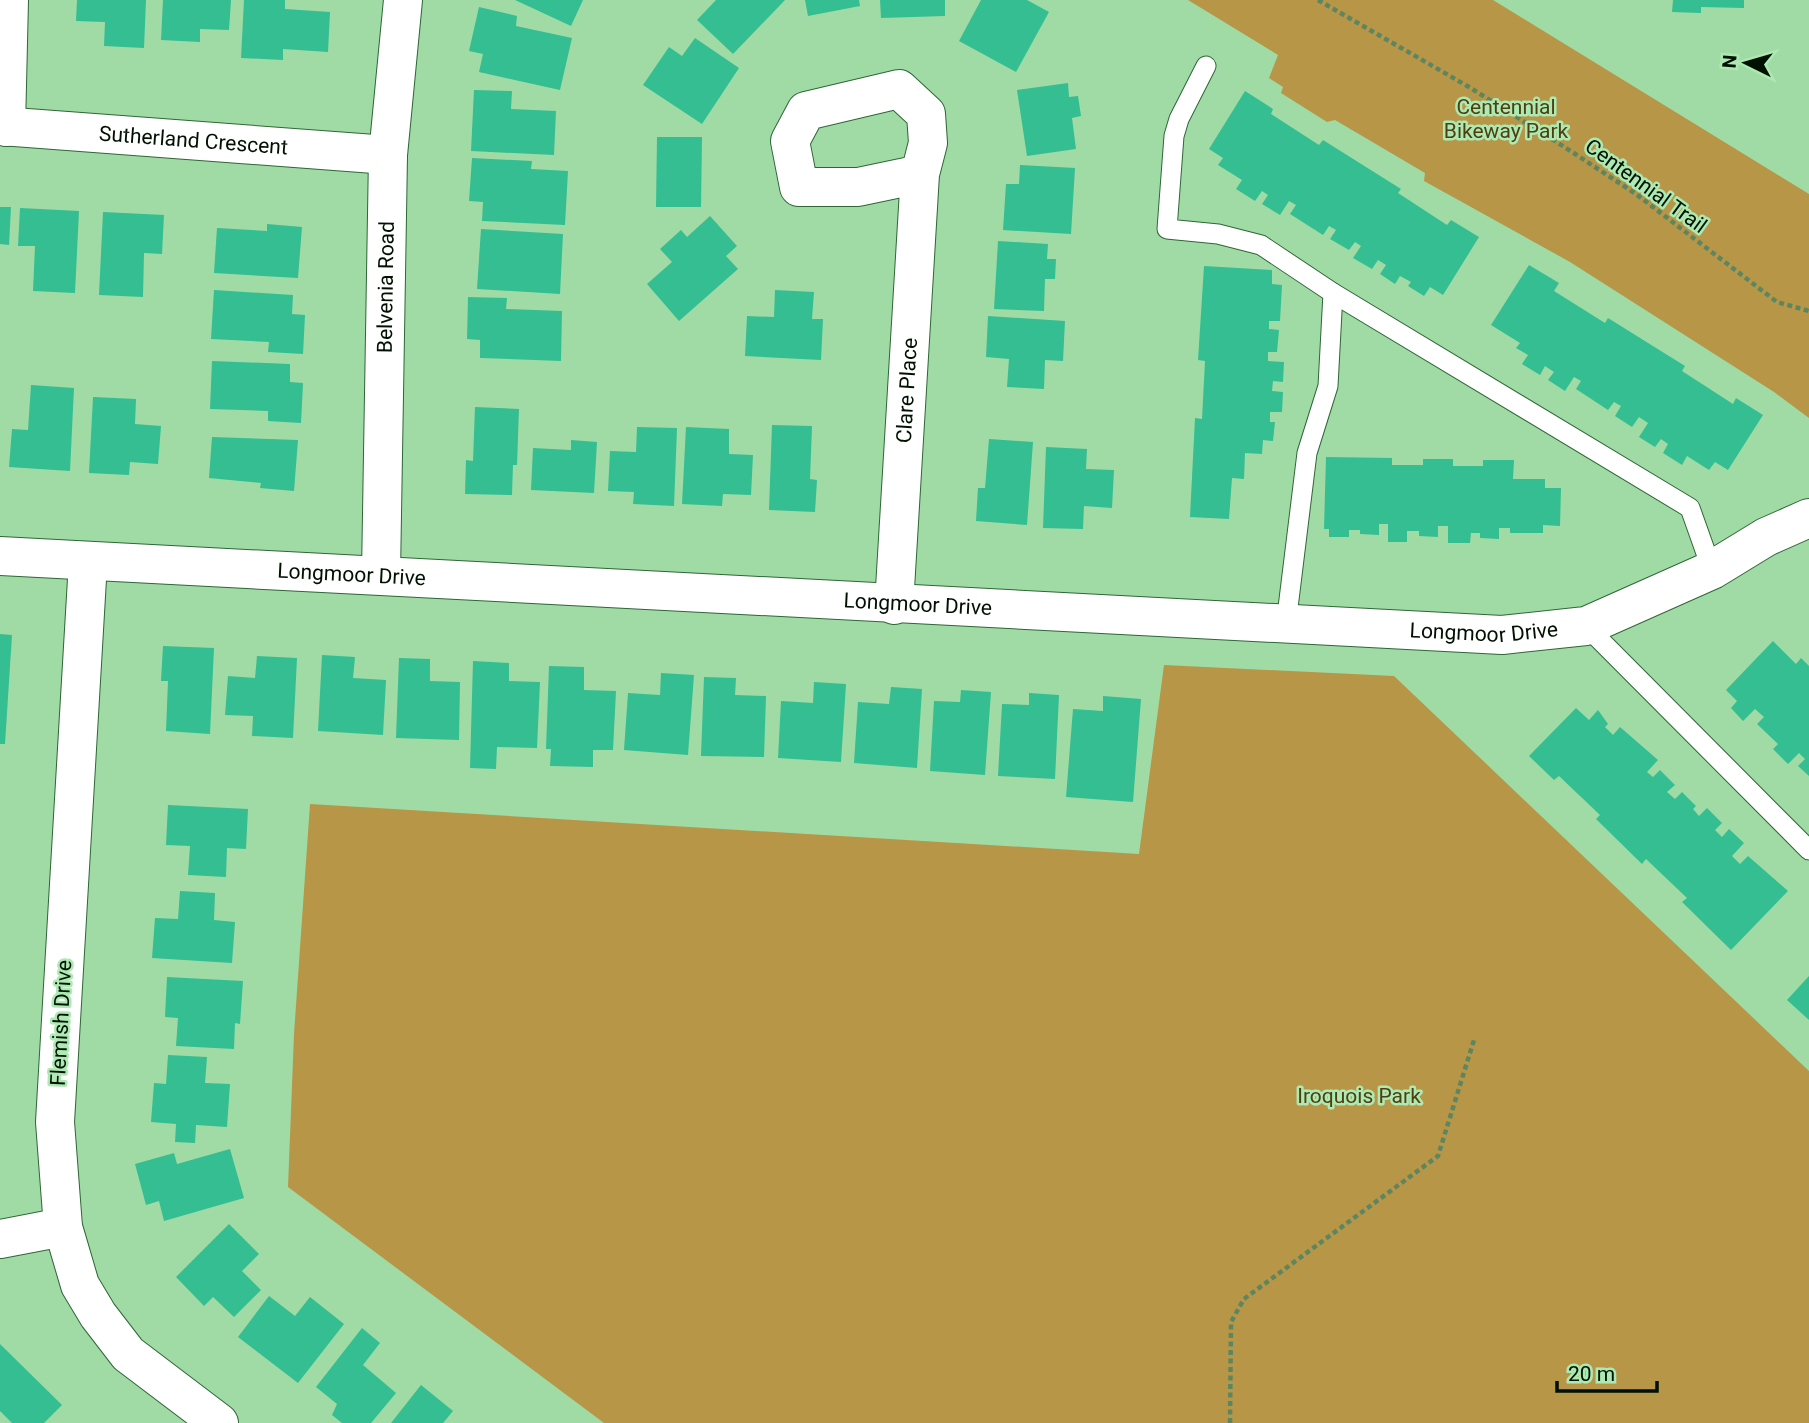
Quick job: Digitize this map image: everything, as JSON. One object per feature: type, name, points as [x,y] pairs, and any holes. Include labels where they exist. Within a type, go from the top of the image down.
[{"type":"street","points":[[3,126],[9,0]]},
{"type":"street","name":"Belvenia Road","points":[[382,574],[388,155],[403,0]]},
{"type":"street","name":"Sutherland Crescent","points":[[3,126],[388,155]]},
{"type":"street","name":"Clare Place","points":[[894,605],[920,174]]},
{"type":"street","name":"Longmoor Drive","points":[[0,556],[1502,635],[1586,626],[1712,570],[1766,537],[1809,518]]},
{"type":"street","name":"Flemish Drive","points":[[88,562],[55,1122],[63,1227],[80,1284],[98,1315],[128,1354],[219,1423]]},
{"type":"street","points":[[0,1239],[63,1227]]},
{"type":"lane","points":[[1206,66],[1179,119],[1174,136],[1167,229],[1218,234],[1262,245],[1333,293],[1690,508],[1712,570]]},
{"type":"lane","points":[[1286,624],[1307,453],[1328,386],[1333,293]]},
{"type":"lane","points":[[1586,626],[1809,850]]},
{"type":"path","name":"Centennial Trail","points":[[1318,0],[1469,87],[1636,194],[1777,302],[1809,311]]},
{"type":"path","points":[[1230,1423],[1231,1322],[1244,1299],[1438,1156],[1474,1040]]},
{"type":"green space","name":"Centennial Bikeway Park","points":[[1188,0],[1493,0],[1809,194],[1809,418],[1774,392],[1570,262],[1424,181],[1425,173],[1335,120],[1327,122],[1281,93],[1283,87],[1269,78],[1278,55]]},
{"type":"green space","name":"Iroquois Park","points":[[1164,665],[1394,676],[1809,1071],[1809,1423],[604,1423],[288,1187],[294,1034],[310,804],[1139,854]]},
{"type":"building","points":[[77,0],[146,0],[144,48],[104,46],[105,22],[76,21]]},
{"type":"building","points":[[163,0],[231,0],[229,30],[200,29],[200,42],[161,40]]},
{"type":"building","points":[[244,0],[285,0],[285,9],[330,12],[328,52],[283,49],[283,60],[241,58]]},
{"type":"building","points":[[515,0],[583,0],[571,26]]},
{"type":"building","points":[[716,0],[785,0],[733,54],[697,20]]},
{"type":"building","points":[[805,0],[859,0],[860,6],[808,16]]},
{"type":"building","points":[[880,0],[945,0],[945,16],[881,18]]},
{"type":"building","points":[[981,0],[1027,0],[1049,12],[1016,72],[959,41]]},
{"type":"building","points":[[1673,0],[1744,0],[1744,8],[1701,7],[1701,13],[1672,12]]},
{"type":"building","points":[[479,7],[517,16],[516,26],[572,38],[560,90],[479,72],[483,54],[469,51]]},
{"type":"building","points":[[695,38],[739,68],[702,124],[643,85],[669,47],[682,56]]},
{"type":"building","points":[[1068,83],[1069,97],[1078,96],[1081,116],[1072,118],[1076,149],[1027,156],[1017,90]]},
{"type":"building","points":[[474,90],[512,91],[511,109],[556,111],[554,155],[471,151]]},
{"type":"building","points":[[1245,91],[1273,109],[1271,114],[1319,145],[1323,140],[1401,189],[1398,193],[1447,225],[1451,220],[1479,237],[1443,295],[1430,287],[1424,296],[1408,286],[1411,282],[1400,276],[1395,284],[1380,274],[1386,265],[1378,260],[1372,269],[1353,258],[1361,246],[1355,242],[1349,250],[1330,239],[1336,230],[1329,226],[1323,235],[1290,214],[1296,205],[1289,201],[1280,215],[1262,204],[1268,195],[1262,191],[1255,201],[1236,189],[1242,180],[1218,165],[1223,158],[1209,149]]},
{"type":"building","points":[[657,137],[702,137],[701,207],[656,207]]},
{"type":"building","points":[[472,158],[532,161],[531,169],[568,171],[565,225],[482,221],[483,202],[469,201]]},
{"type":"building","points":[[1020,165],[1075,168],[1071,234],[1003,230],[1006,184],[1019,184]]},
{"type":"building","points":[[0,207],[11,207],[9,245],[0,244]]},
{"type":"building","points":[[20,208],[79,211],[75,293],[33,291],[35,246],[18,246]]},
{"type":"building","points":[[103,212],[164,215],[162,254],[144,253],[143,297],[99,295]]},
{"type":"building","points":[[710,216],[737,246],[726,256],[738,269],[679,321],[647,284],[672,262],[660,249],[681,230],[687,237]]},
{"type":"building","points":[[267,224],[302,227],[298,278],[214,273],[217,228],[267,231]]},
{"type":"building","points":[[481,229],[563,234],[560,294],[477,289]]},
{"type":"building","points":[[998,241],[1048,244],[1047,259],[1056,259],[1055,279],[1045,279],[1044,311],[994,309]]},
{"type":"building","points":[[1529,265],[1559,283],[1554,291],[1605,323],[1608,318],[1685,366],[1682,371],[1733,404],[1736,398],[1763,415],[1728,470],[1715,462],[1709,470],[1687,456],[1682,465],[1663,453],[1668,444],[1661,439],[1655,447],[1639,437],[1648,423],[1639,417],[1632,427],[1615,416],[1621,406],[1614,402],[1608,410],[1576,389],[1581,381],[1574,377],[1565,391],[1548,380],[1554,372],[1545,366],[1540,375],[1522,364],[1528,355],[1516,348],[1520,343],[1491,325]]},
{"type":"building","points":[[1204,266],[1272,270],[1272,284],[1282,285],[1280,321],[1269,321],[1269,329],[1279,330],[1277,352],[1268,352],[1268,361],[1284,362],[1283,382],[1273,381],[1272,391],[1283,392],[1282,412],[1270,412],[1270,422],[1275,422],[1273,441],[1263,440],[1262,454],[1245,453],[1244,479],[1232,478],[1229,519],[1190,517],[1195,418],[1202,419],[1205,361],[1198,360]]},
{"type":"building","points":[[214,290],[293,295],[292,314],[305,315],[303,354],[268,352],[269,342],[211,339]]},
{"type":"building","points":[[775,290],[814,292],[812,319],[823,319],[821,360],[745,356],[747,316],[774,317]]},
{"type":"building","points":[[468,297],[507,298],[506,309],[562,311],[561,361],[480,358],[480,340],[467,339]]},
{"type":"building","points":[[988,316],[1065,321],[1063,361],[1045,360],[1044,389],[1007,387],[1009,359],[986,357]]},
{"type":"building","points":[[212,361],[290,364],[290,382],[303,383],[301,423],[268,421],[268,411],[210,409]]},
{"type":"building","points":[[31,385],[74,388],[70,471],[9,467],[12,429],[28,430]]},
{"type":"building","points":[[93,397],[136,399],[135,424],[161,426],[158,464],[130,462],[129,475],[89,473]]},
{"type":"building","points":[[475,407],[519,409],[517,465],[513,465],[512,495],[465,494],[466,460],[473,461]]},
{"type":"building","points":[[772,425],[812,426],[810,479],[817,480],[815,512],[769,510]]},
{"type":"building","points":[[637,427],[677,428],[674,506],[633,504],[634,492],[608,491],[610,451],[636,452]]},
{"type":"building","points":[[686,427],[729,429],[729,454],[753,455],[751,495],[723,494],[722,506],[682,504]]},
{"type":"building","points":[[212,437],[298,440],[294,491],[260,488],[261,483],[209,478]]},
{"type":"building","points":[[989,439],[1033,442],[1027,525],[976,521],[978,488],[985,488]]},
{"type":"building","points":[[571,440],[597,442],[594,493],[531,490],[533,448],[571,450]]},
{"type":"building","points":[[1046,447],[1087,449],[1086,469],[1114,470],[1112,508],[1084,506],[1083,529],[1043,528]]},
{"type":"building","points":[[1326,457],[1392,458],[1392,465],[1423,465],[1423,459],[1453,459],[1453,466],[1483,466],[1483,460],[1514,460],[1513,479],[1545,479],[1545,488],[1561,488],[1560,526],[1543,525],[1543,533],[1510,533],[1510,528],[1499,528],[1499,539],[1480,538],[1480,533],[1471,533],[1470,543],[1448,543],[1448,526],[1438,526],[1438,537],[1419,536],[1419,531],[1407,531],[1407,542],[1388,542],[1388,524],[1379,524],[1379,535],[1360,534],[1360,530],[1349,530],[1349,537],[1329,537],[1329,529],[1324,529]]},
{"type":"building","points":[[0,634],[12,635],[5,744],[0,744]]},
{"type":"building","points":[[1773,641],[1796,664],[1801,658],[1809,666],[1809,776],[1798,766],[1805,759],[1799,753],[1788,764],[1773,749],[1778,744],[1757,724],[1764,717],[1755,709],[1743,721],[1731,708],[1737,701],[1726,690]]},
{"type":"building","points":[[163,646],[214,648],[210,734],[166,731],[168,681],[161,681]]},
{"type":"building","points":[[322,655],[355,657],[353,678],[386,680],[383,735],[318,731]]},
{"type":"building","points":[[257,656],[297,658],[293,738],[252,736],[253,716],[225,715],[228,676],[255,678]]},
{"type":"building","points":[[399,658],[430,659],[430,681],[460,682],[459,740],[396,738]]},
{"type":"building","points":[[473,661],[509,663],[509,681],[540,682],[537,748],[497,747],[496,769],[470,768]]},
{"type":"building","points":[[549,666],[584,667],[584,690],[616,691],[613,750],[593,750],[593,767],[550,766],[551,749],[546,749]]},
{"type":"building","points":[[661,673],[694,675],[688,755],[624,750],[628,693],[660,695]]},
{"type":"building","points":[[704,677],[736,678],[735,695],[766,696],[764,757],[701,756]]},
{"type":"building","points":[[814,682],[846,684],[841,762],[778,758],[781,701],[813,703]]},
{"type":"building","points":[[891,687],[922,689],[917,768],[854,763],[858,702],[889,704]]},
{"type":"building","points":[[961,690],[991,692],[985,775],[930,771],[934,701],[960,702]]},
{"type":"building","points":[[1029,693],[1059,695],[1055,779],[998,776],[1002,704],[1029,705]]},
{"type":"building","points":[[1103,696],[1141,699],[1133,802],[1066,797],[1073,709],[1103,711]]},
{"type":"building","points":[[1576,708],[1589,720],[1598,710],[1608,724],[1605,727],[1613,735],[1620,727],[1658,760],[1647,772],[1653,777],[1660,770],[1675,785],[1667,792],[1675,799],[1682,792],[1696,806],[1693,809],[1699,816],[1707,808],[1722,823],[1715,830],[1722,837],[1729,829],[1744,843],[1732,856],[1740,864],[1748,856],[1788,891],[1731,950],[1682,902],[1687,898],[1646,859],[1642,864],[1596,819],[1600,815],[1559,776],[1554,780],[1529,756]]},
{"type":"building","points":[[168,805],[248,809],[246,849],[227,848],[226,877],[188,875],[190,846],[166,845]]},
{"type":"building","points":[[180,891],[215,893],[214,920],[235,922],[232,963],[152,958],[155,918],[178,919]]},
{"type":"building","points":[[1809,976],[1809,1020],[1787,1000]]},
{"type":"building","points":[[167,977],[243,981],[240,1024],[235,1023],[234,1049],[176,1046],[178,1018],[165,1017]]},
{"type":"building","points":[[168,1055],[207,1057],[205,1083],[230,1084],[227,1127],[196,1125],[195,1143],[175,1142],[176,1124],[151,1122],[154,1083],[166,1084]]},
{"type":"building","points":[[230,1149],[244,1198],[164,1221],[159,1201],[146,1205],[135,1164],[174,1153],[177,1164]]},
{"type":"building","points":[[229,1224],[259,1254],[242,1271],[261,1290],[234,1317],[213,1297],[204,1306],[176,1277]]},
{"type":"building","points":[[269,1296],[295,1316],[310,1297],[344,1324],[298,1383],[238,1337]]},
{"type":"building","points":[[362,1328],[380,1343],[363,1365],[396,1393],[371,1423],[342,1423],[332,1415],[337,1404],[316,1387]]},
{"type":"building","points":[[0,1344],[62,1405],[44,1423],[12,1423],[0,1411]]},
{"type":"building","points":[[421,1385],[453,1411],[443,1423],[391,1423]]}]
